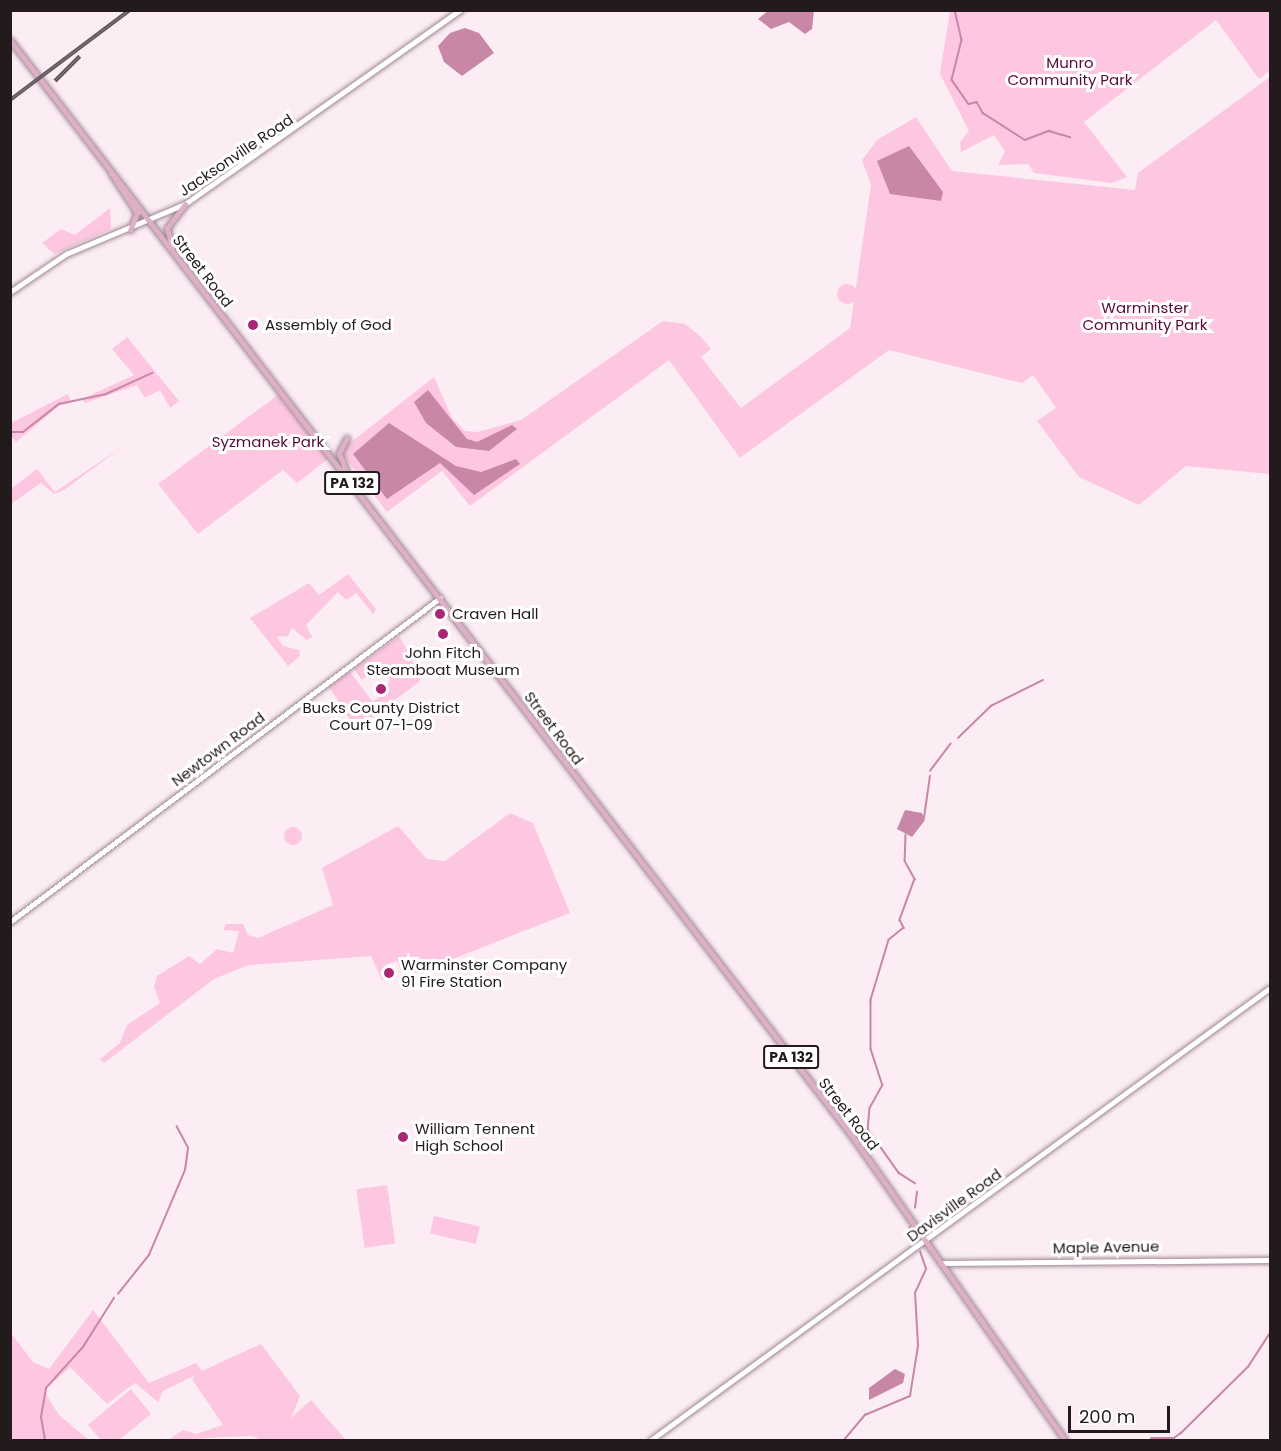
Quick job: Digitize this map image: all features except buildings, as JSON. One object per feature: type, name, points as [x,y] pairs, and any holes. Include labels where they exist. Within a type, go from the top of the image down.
[{"type":"main road","name":"Street Road","points":[[10,40],[440,598],[928,1239],[941,1263],[1065,1440]]},
{"type":"main road","points":[[109,169],[136,213],[130,230]]},
{"type":"main road","points":[[173,252],[167,228],[185,204]]},
{"type":"main road","points":[[347,438],[339,453],[350,481]]},
{"type":"street","name":"Jacksonville Road","points":[[10,292],[66,254],[151,223],[185,204],[460,10]]},
{"type":"street","name":"Newtown Road","points":[[10,921],[440,598]]},
{"type":"street","name":"Davisville Road","points":[[651,1440],[1270,988]]},
{"type":"street","name":"Maple Avenue","points":[[941,1263],[1270,1260]]},
{"type":"green space","name":"Munro Community Park","points":[[950,11],[1270,11],[1270,71],[1259,79],[1216,20],[1084,122],[1127,177],[1112,183],[1034,173],[1028,164],[998,165],[1005,151],[994,135],[961,152],[960,142],[969,131],[940,74]]},
{"type":"green space","name":"Warminster Community Park","points":[[1270,77],[1270,474],[1186,466],[1139,505],[1079,477],[1037,421],[1056,408],[1033,375],[1022,383],[889,350],[740,458],[669,360],[470,506],[442,471],[387,512],[344,456],[346,446],[434,377],[452,418],[465,431],[478,432],[521,420],[663,321],[685,324],[700,336],[711,349],[701,357],[741,408],[850,328],[871,185],[862,160],[877,140],[916,117],[952,171],[1135,190],[1138,173]]},
{"type":"green space","points":[[110,208],[111,229],[54,254],[42,243],[61,229],[75,235]]},
{"type":"green space","points":[[847,284],[854,287],[857,294],[854,301],[847,304],[840,301],[837,294],[840,287]]},
{"type":"green space","points":[[127,337],[179,401],[170,408],[160,390],[145,398],[137,385],[85,403],[82,399],[134,375],[112,349]]},
{"type":"green space","points":[[68,394],[71,403],[60,405],[16,442],[11,436],[11,423]]},
{"type":"green space","name":"Syzmanek Park","points":[[278,395],[328,459],[297,483],[283,470],[198,534],[158,484]]},
{"type":"green space","points":[[122,447],[64,490],[54,494],[41,483],[11,504],[11,489],[37,469],[55,492]]},
{"type":"green space","points":[[348,574],[376,609],[373,614],[356,593],[346,600],[338,592],[306,625],[312,637],[307,640],[292,628],[288,636],[277,637],[283,646],[299,650],[300,656],[288,666],[250,618],[309,583],[319,595]]},
{"type":"green space","points":[[399,636],[421,675],[419,682],[356,729],[329,687],[350,672],[373,702],[386,691],[390,678],[381,666],[362,680],[354,669]]},
{"type":"green space","points":[[510,813],[533,823],[570,913],[404,978],[397,961],[385,965],[387,979],[382,980],[371,956],[249,965],[214,979],[104,1063],[100,1059],[120,1043],[127,1025],[160,1003],[154,987],[157,976],[189,956],[200,964],[217,949],[233,953],[239,931],[223,930],[226,924],[243,924],[248,935],[258,938],[333,905],[322,868],[398,826],[427,859],[445,861]]},
{"type":"green space","points":[[293,827],[301,832],[302,836],[297,844],[293,845],[285,840],[284,836],[289,828]]},
{"type":"green space","points":[[387,1185],[395,1243],[365,1248],[356,1189]]},
{"type":"green space","points":[[434,1216],[480,1227],[476,1244],[430,1234]]},
{"type":"green space","points":[[93,1310],[149,1383],[196,1363],[202,1371],[261,1344],[300,1396],[291,1418],[311,1400],[346,1440],[254,1440],[258,1438],[250,1436],[168,1440],[183,1430],[196,1434],[223,1425],[192,1379],[196,1375],[163,1391],[158,1402],[135,1383],[107,1404],[70,1367],[44,1391],[59,1415],[89,1440],[11,1440],[11,1333],[33,1362],[49,1369]]},
{"type":"green space","points":[[131,1389],[151,1414],[119,1440],[101,1440],[88,1425]]},
{"type":"shaded area","points":[[769,10],[814,11],[812,29],[805,34],[789,22],[771,29],[758,19]]},
{"type":"shaded area","points":[[465,28],[479,33],[494,53],[462,76],[444,62],[438,46],[450,33]]},
{"type":"shaded area","points":[[909,146],[943,192],[941,201],[890,194],[877,161]]},
{"type":"shaded area","points":[[428,390],[467,439],[477,442],[512,425],[517,429],[489,451],[456,447],[426,423],[414,402]]},
{"type":"shaded area","points":[[389,423],[456,466],[481,472],[516,459],[520,464],[474,495],[440,463],[387,499],[353,454]]},
{"type":"shaded area","points":[[905,810],[922,813],[925,820],[912,837],[897,829]]},
{"type":"shaded area","points":[[895,1369],[905,1374],[903,1383],[869,1400],[869,1388]]},
{"type":"waterway","points":[[955,10],[962,40],[952,80],[969,104],[977,102],[983,113],[1025,140],[1049,131],[1070,137]]},
{"type":"waterway","points":[[10,432],[23,432],[59,404],[106,394],[152,373]]},
{"type":"waterway","points":[[958,738],[991,706],[1043,680]]},
{"type":"waterway","points":[[930,771],[950,744]]},
{"type":"waterway","points":[[924,818],[930,776]]},
{"type":"waterway","points":[[906,835],[905,861],[915,879],[900,920],[904,928],[889,940],[871,1000],[871,1049],[883,1085],[870,1108],[868,1129],[899,1173],[915,1183]]},
{"type":"waterway","points":[[118,1294],[149,1255],[185,1170],[188,1148],[177,1127]]},
{"type":"waterway","points":[[915,1208],[917,1192]]},
{"type":"waterway","points":[[910,1227],[914,1243]]},
{"type":"waterway","points":[[844,1440],[865,1415],[910,1396],[918,1346],[915,1293],[926,1269],[920,1252]]},
{"type":"waterway","points":[[45,1440],[41,1417],[46,1388],[83,1347],[114,1298]]},
{"type":"waterway","points":[[1151,1438],[1174,1438],[1181,1433],[1248,1367],[1270,1333]]},
{"type":"railway","points":[[10,100],[130,10]]},
{"type":"railway","points":[[55,81],[80,56]]},
{"type":"place","name":"Assembly of God","points":[[253,325]]},
{"type":"place","name":"Craven Hall","points":[[440,614]]},
{"type":"place","name":"John Fitch Steamboat Museum","points":[[443,634]]},
{"type":"place","name":"Bucks County District Court 07-1-09","points":[[381,689]]},
{"type":"place","name":"Warminster Company 91 Fire Station","points":[[389,973]]},
{"type":"place","name":"William Tennent High School","points":[[403,1137]]}]
